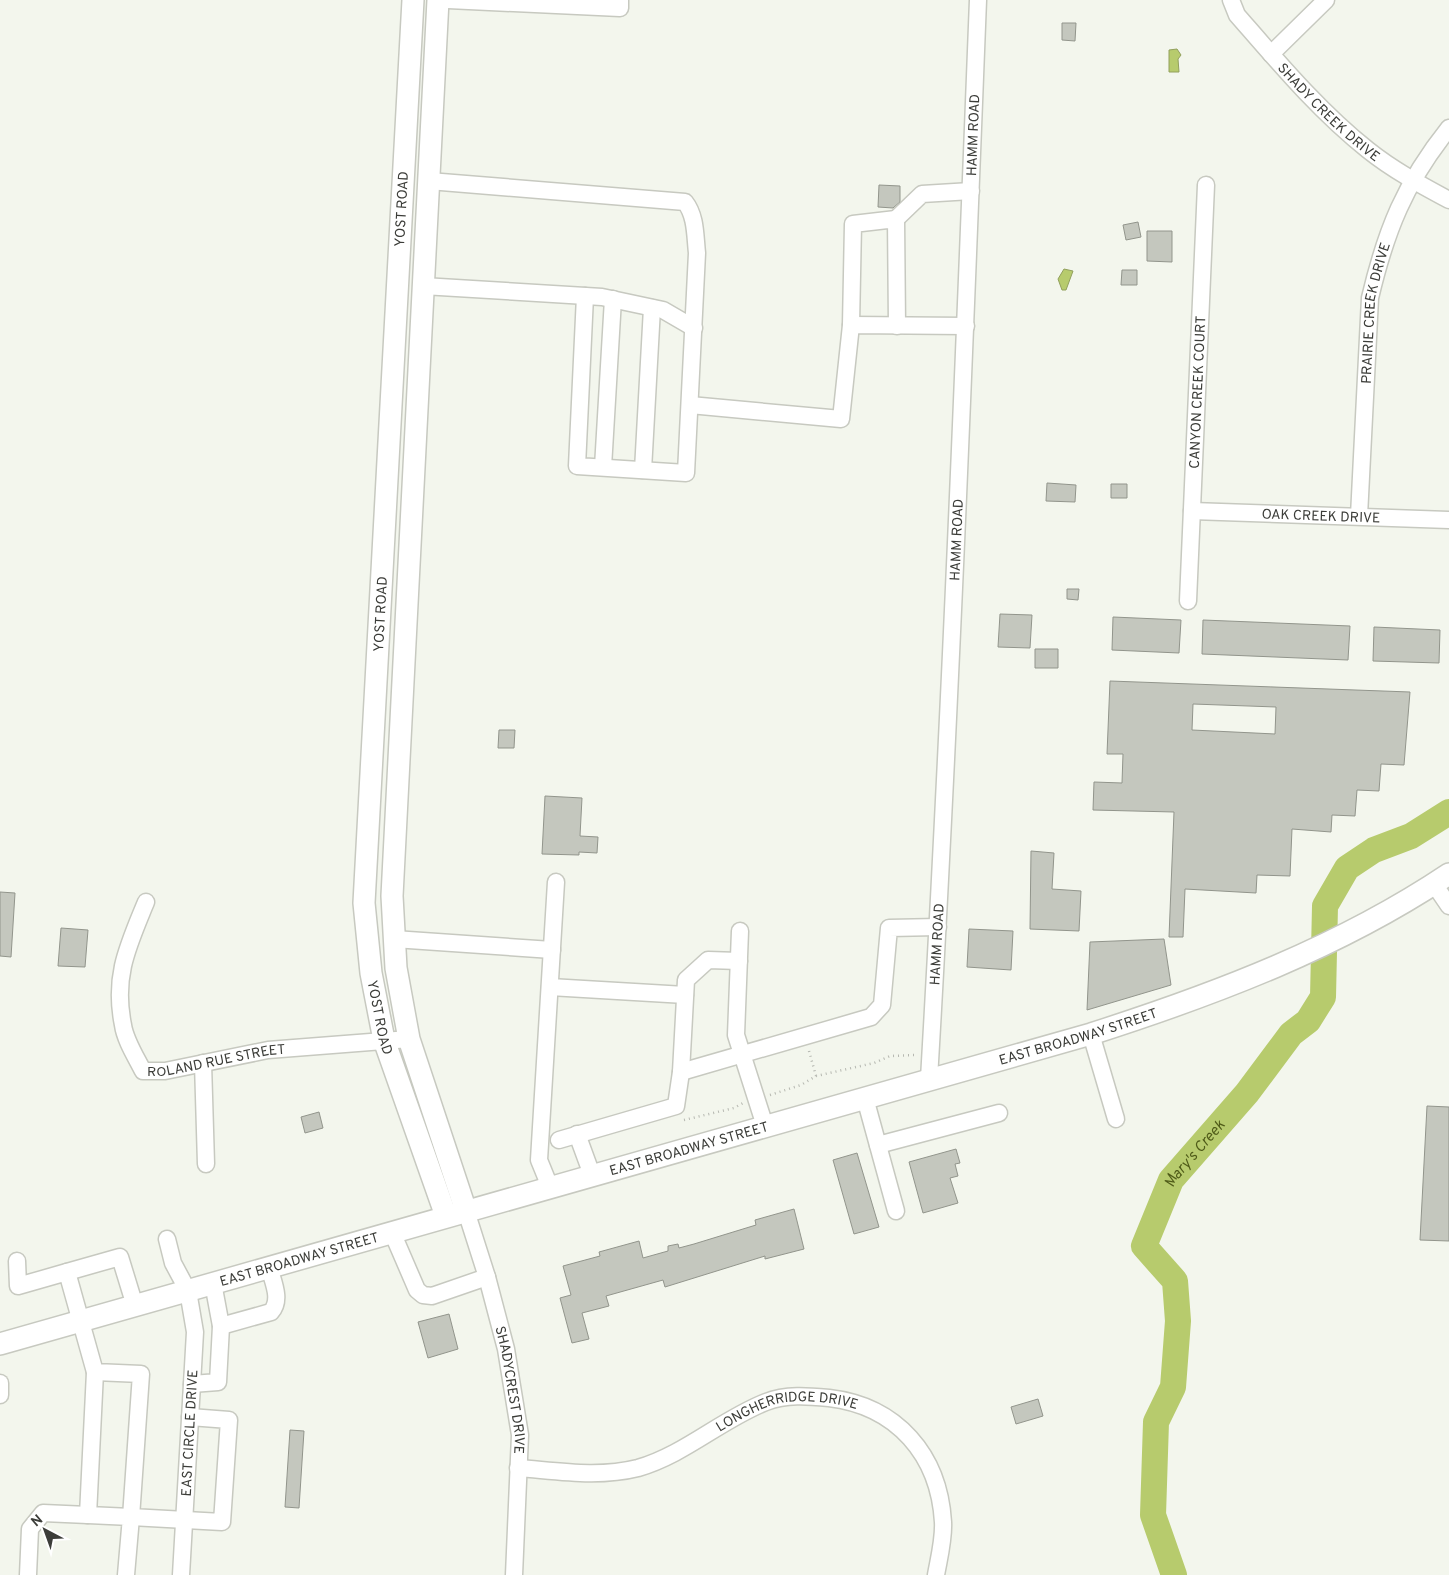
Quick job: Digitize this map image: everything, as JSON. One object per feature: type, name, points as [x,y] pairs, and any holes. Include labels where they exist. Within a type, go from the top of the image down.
[{"type":"main road","name":"YOST ROAD","points":[[413,0],[364,903],[371,973],[384,1040],[456,1214]]},
{"type":"main road","name":"YOST ROAD","points":[[438,0],[392,896],[396,968],[408,1039],[456,1214]]},
{"type":"main road","points":[[389,433],[415,435]]},
{"type":"main road","points":[[374,710],[400,712]]},
{"type":"main road","name":"EAST BROADWAY STREET","points":[[0,1344],[1092,1034],[1178,1006],[1282,964],[1367,923],[1442,879]]},
{"type":"main road","points":[[368,938],[394,939]]},
{"type":"street","points":[[448,0],[620,8],[620,0]]},
{"type":"street","name":"HAMM ROAD","points":[[929,1079],[938,927],[966,326],[978,0]]},
{"type":"street","name":"SHADY CREEK DRIVE","points":[[1231,0],[1238,15],[1271,54],[1330,116],[1368,150],[1412,180],[1449,200]]},
{"type":"street","points":[[1271,54],[1326,0]]},
{"type":"street","name":"PRAIRIE CREEK DRIVE","points":[[1359,516],[1370,298],[1387,236],[1412,180],[1449,128]]},
{"type":"street","points":[[428,181],[685,202],[694,220],[697,252],[686,472],[577,466],[584,296]]},
{"type":"street","name":"CANYON CREEK COURT","points":[[1188,601],[1206,185]]},
{"type":"street","points":[[690,405],[841,419],[851,325],[853,224],[896,219],[922,194],[971,191]]},
{"type":"street","points":[[896,219],[897,326]]},
{"type":"street","points":[[423,286],[613,299],[658,309],[694,328]]},
{"type":"street","points":[[603,467],[613,299]]},
{"type":"street","points":[[642,470],[658,309]]},
{"type":"street","points":[[851,325],[966,326]]},
{"type":"street","name":"OAK CREEK DRIVE","points":[[1192,511],[1449,520]]},
{"type":"street","points":[[1442,879],[1449,906]]},
{"type":"street","points":[[550,1187],[540,1160],[556,882]]},
{"type":"street","name":"ROLAND RUE STREET","points":[[146,902],[124,954],[120,978],[123,1026],[142,1072],[165,1071],[268,1050],[408,1039]]},
{"type":"street","points":[[681,1072],[871,1018],[882,1005],[889,928],[938,927]]},
{"type":"street","points":[[740,931],[736,1035],[765,1126]]},
{"type":"street","points":[[394,939],[552,950]]},
{"type":"street","points":[[559,1140],[676,1106],[681,1072],[686,980],[708,960],[739,961]]},
{"type":"street","points":[[550,988],[685,995]]},
{"type":"street","points":[[1092,1034],[1116,1119]]},
{"type":"street","points":[[203,1063],[206,1164]]},
{"type":"street","points":[[865,1098],[896,1211]]},
{"type":"street","points":[[878,1145],[999,1113]]},
{"type":"street","points":[[578,1134],[592,1175]]},
{"type":"street","name":"SHADYCREST DRIVE","points":[[456,1214],[487,1277],[513,1383],[520,1435],[514,1575]]},
{"type":"street","points":[[392,1232],[417,1290],[423,1295],[432,1296],[487,1277]]},
{"type":"street","name":"EAST CIRCLE DRIVE","points":[[167,1239],[173,1263],[188,1291],[195,1332],[181,1575]]},
{"type":"street","points":[[17,1261],[18,1286],[120,1257],[135,1306]]},
{"type":"street","points":[[194,1342],[220,1334],[271,1312],[276,1307],[276,1295],[269,1267]]},
{"type":"street","points":[[67,1272],[96,1372],[88,1515]]},
{"type":"street","points":[[192,1384],[218,1382],[220,1334],[214,1283]]},
{"type":"street","points":[[96,1372],[141,1374],[126,1575]]},
{"type":"street","points":[[0,1383],[0,1395]]},
{"type":"street","name":"LONGHERRIDGE DRIVE","points":[[518,1468],[606,1475],[640,1467],[701,1438],[767,1402],[801,1395],[850,1401],[878,1412],[906,1432],[921,1449],[941,1498],[944,1525],[936,1575]]},
{"type":"street","points":[[28,1575],[30,1529],[43,1513],[222,1522],[229,1420],[190,1417]]},
{"type":"path","points":[[804,1037],[816,1076]]},
{"type":"path","points":[[676,1122],[734,1108],[756,1098],[782,1092],[816,1076],[874,1063],[890,1056],[930,1054]]},
{"type":"shaded area","points":[[1177,49],[1181,55],[1178,59],[1179,72],[1169,72],[1169,50]]},
{"type":"shaded area","points":[[1064,269],[1073,271],[1066,290],[1062,290],[1058,279]]},
{"type":"building","points":[[1062,23],[1076,23],[1075,41],[1062,40]]},
{"type":"building","points":[[879,185],[900,186],[900,202],[893,208],[878,207]]},
{"type":"building","points":[[1138,222],[1141,237],[1126,240],[1123,225]]},
{"type":"building","points":[[1147,231],[1172,231],[1172,262],[1147,261]]},
{"type":"building","points":[[1122,270],[1137,270],[1137,285],[1121,285]]},
{"type":"building","points":[[1047,483],[1076,485],[1075,502],[1046,501]]},
{"type":"building","points":[[1111,484],[1127,484],[1127,498],[1111,498]]},
{"type":"building","points":[[1067,589],[1079,589],[1078,600],[1067,599]]},
{"type":"building","points":[[1000,614],[1032,615],[1030,648],[998,647]]},
{"type":"building","points":[[1113,617],[1181,620],[1179,653],[1112,650]]},
{"type":"building","points":[[1203,620],[1350,626],[1348,660],[1202,654]]},
{"type":"building","points":[[1374,627],[1440,630],[1439,663],[1373,661]]},
{"type":"building","points":[[1035,649],[1058,649],[1058,668],[1035,668]]},
{"type":"building","points":[[1110,681],[1410,692],[1404,765],[1381,764],[1379,791],[1357,790],[1355,816],[1332,815],[1331,832],[1292,829],[1290,876],[1257,875],[1256,893],[1185,889],[1183,937],[1169,937],[1174,812],[1093,810],[1094,782],[1122,783],[1123,754],[1107,754]],"holes":[[[1193,704],[1276,707],[1275,734],[1192,730]]]},
{"type":"building","points":[[499,730],[515,730],[514,748],[498,748]]},
{"type":"building","points":[[545,796],[582,798],[580,836],[598,837],[597,853],[579,852],[579,855],[542,854]]},
{"type":"building","points":[[1031,851],[1054,853],[1052,889],[1081,891],[1079,931],[1030,929]]},
{"type":"building","points":[[0,892],[15,893],[11,957],[0,956]]},
{"type":"building","points":[[61,928],[88,930],[85,967],[58,966]]},
{"type":"building","points":[[969,929],[1013,931],[1011,970],[967,967]]},
{"type":"building","points":[[1164,939],[1171,985],[1087,1010],[1090,942]]},
{"type":"building","points":[[1427,1106],[1449,1107],[1449,1241],[1420,1240]]},
{"type":"building","points":[[319,1112],[323,1128],[305,1133],[301,1117]]},
{"type":"building","points":[[956,1149],[960,1163],[955,1164],[958,1176],[950,1178],[958,1203],[923,1213],[909,1162]]},
{"type":"building","points":[[857,1153],[879,1227],[854,1234],[833,1160]]},
{"type":"building","points":[[794,1209],[804,1249],[765,1259],[765,1256],[665,1287],[663,1280],[606,1296],[609,1306],[582,1313],[589,1339],[572,1343],[560,1298],[571,1295],[563,1266],[600,1256],[599,1252],[639,1241],[643,1258],[668,1251],[668,1246],[678,1244],[679,1248],[694,1244],[756,1225],[755,1220]]},
{"type":"building","points":[[449,1314],[458,1349],[428,1358],[418,1322]]},
{"type":"building","points":[[1038,1399],[1043,1416],[1016,1424],[1011,1407]]},
{"type":"building","points":[[290,1430],[304,1431],[299,1508],[285,1507]]},
{"type":"waterway","name":"Mary's Creek","points":[[1174,1575],[1153,1515],[1156,1422],[1173,1387],[1178,1321],[1175,1281],[1144,1246],[1171,1180],[1247,1093],[1291,1034],[1308,1021],[1323,997],[1325,906],[1347,868],[1374,850],[1411,836],[1449,812]]}]
